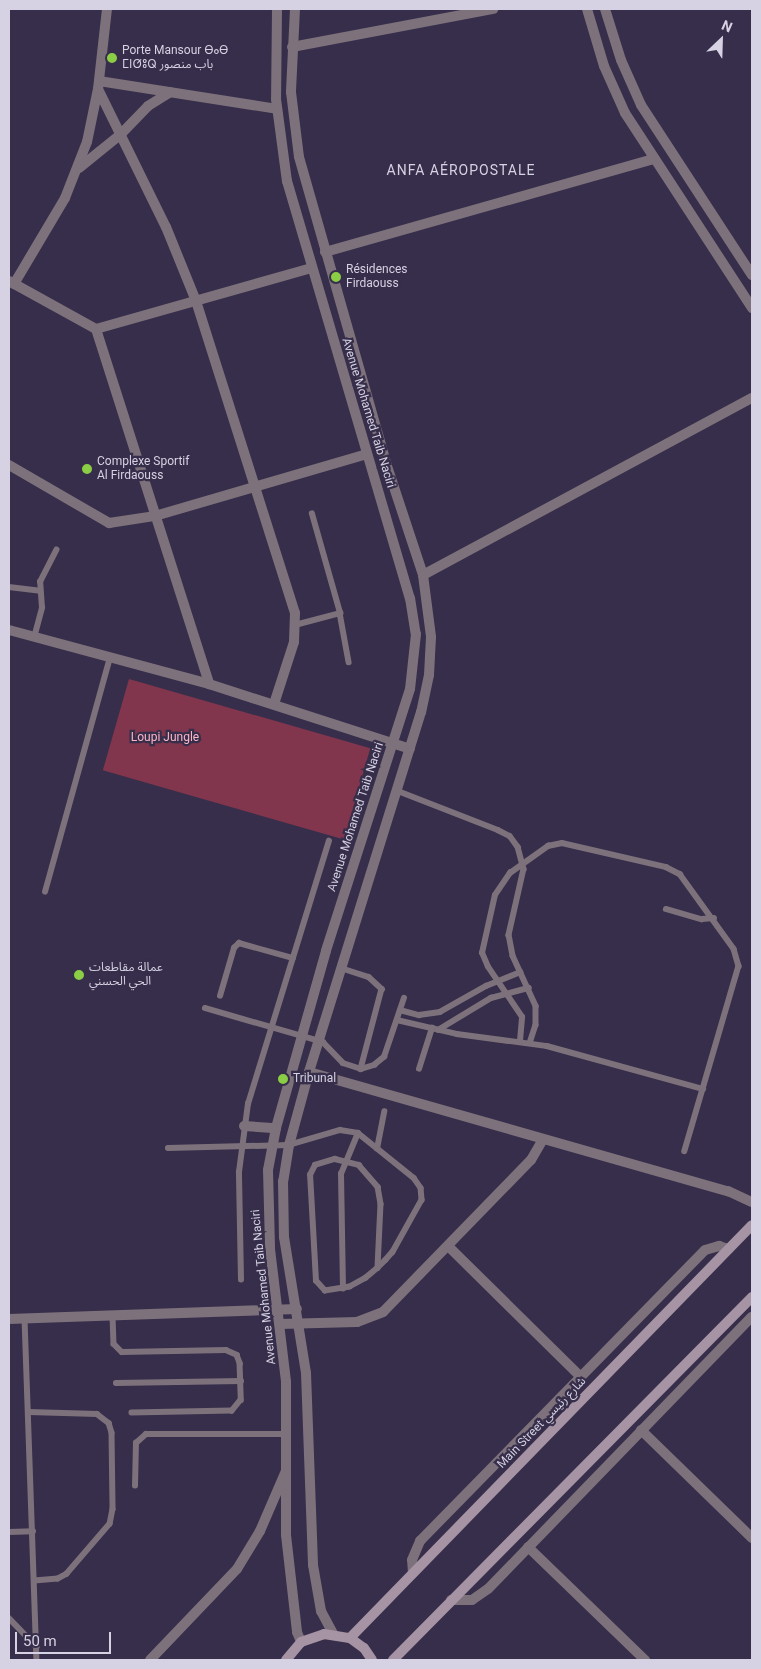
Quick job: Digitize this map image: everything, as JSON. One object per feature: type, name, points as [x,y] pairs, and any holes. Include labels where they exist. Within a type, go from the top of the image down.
[{"type":"main road","name":"Main Street شارع رئيسي","points":[[350,1638],[752,1225]]},
{"type":"main road","points":[[393,1660],[752,1297]]},
{"type":"main road","points":[[286,1660],[301,1642],[316,1635],[333,1634],[350,1638],[364,1648],[372,1660]]},
{"type":"street","points":[[107,9],[99,85],[88,142],[65,198],[11,282],[96,329],[209,684]]},
{"type":"street","name":"Avenue Mohamed Taib Naciri","points":[[277,9],[277,109],[288,181],[311,268],[410,598],[416,634],[410,689],[326,951],[272,1146],[267,1197],[280,1324],[286,1434],[287,1554],[297,1632],[301,1642]]},
{"type":"street","name":"Avenue Mohamed Taib Naciri","points":[[295,9],[292,47],[295,136],[325,252],[422,575],[430,617],[431,656],[426,694],[398,791],[318,1040],[289,1145],[282,1218],[300,1324],[306,1373],[313,1565],[320,1611],[333,1634]]},
{"type":"street","points":[[292,47],[493,9]]},
{"type":"street","points":[[587,9],[614,90],[653,159],[752,308]]},
{"type":"street","points":[[605,9],[621,60],[641,105],[752,275]]},
{"type":"street","points":[[99,85],[170,92],[277,109]]},
{"type":"street","points":[[99,85],[166,227],[196,301],[295,613],[294,642],[274,704]]},
{"type":"street","points":[[78,168],[121,134],[143,110],[170,92]]},
{"type":"street","points":[[325,252],[653,159]]},
{"type":"street","points":[[96,329],[311,268]]},
{"type":"street","points":[[422,575],[752,398]]},
{"type":"street","points":[[9,465],[105,522],[155,516],[367,454]]},
{"type":"street","points":[[9,630],[209,684],[410,749]]},
{"type":"street","points":[[309,1072],[728,1191],[752,1202]]},
{"type":"street","points":[[244,1126],[276,1128]]},
{"type":"street","points":[[280,1324],[357,1322],[375,1317],[390,1306],[531,1160],[543,1139]]},
{"type":"street","points":[[448,1246],[581,1377]]},
{"type":"street","points":[[413,1573],[412,1560],[420,1542],[705,1250],[720,1246],[729,1249]]},
{"type":"street","points":[[9,1319],[297,1309]]},
{"type":"street","points":[[451,1600],[466,1601],[477,1598],[752,1317]]},
{"type":"street","points":[[641,1430],[752,1538]]},
{"type":"street","points":[[150,1660],[237,1569],[260,1531],[286,1471]]},
{"type":"street","points":[[528,1547],[645,1660]]},
{"type":"lane","points":[[312,514],[340,613],[349,662]]},
{"type":"lane","points":[[34,638],[42,608],[40,582],[56,550]]},
{"type":"lane","points":[[9,587],[40,591]]},
{"type":"lane","points":[[295,625],[340,613]]},
{"type":"lane","points":[[46,892],[110,658]]},
{"type":"lane","points":[[398,791],[504,832],[515,842],[524,863],[509,935],[520,972],[529,988],[537,1015],[530,1043]]},
{"type":"lane","points":[[241,1280],[241,1146],[244,1126],[329,840]]},
{"type":"lane","points":[[520,1041],[522,1017],[484,961],[483,938],[499,887],[524,863],[548,846],[562,843],[666,867],[686,879],[734,948],[739,966],[685,1151]]},
{"type":"lane","points":[[666,909],[699,918],[714,918]]},
{"type":"lane","points":[[220,996],[234,948],[239,943],[293,958]]},
{"type":"lane","points":[[341,968],[369,977],[382,989],[361,1069]]},
{"type":"lane","points":[[400,1010],[433,1014],[497,980],[520,972]]},
{"type":"lane","points":[[419,1069],[435,1029],[483,1003],[529,988]]},
{"type":"lane","points":[[205,1008],[318,1040],[328,1044],[347,1066],[361,1069],[374,1065],[384,1057],[404,998]]},
{"type":"lane","points":[[397,1020],[435,1029],[530,1043],[703,1089]]},
{"type":"lane","points":[[377,1148],[384,1112]]},
{"type":"lane","points":[[168,1148],[289,1145],[340,1130],[358,1133],[414,1178],[422,1194],[420,1205],[399,1242],[378,1268],[361,1282],[343,1289],[325,1291],[316,1281],[310,1175],[318,1163],[346,1159],[364,1169],[380,1193],[378,1268]]},
{"type":"lane","points":[[343,1289],[341,1174],[358,1133]]},
{"type":"lane","points":[[113,1316],[114,1344],[122,1352],[230,1351],[239,1359],[241,1400],[232,1410],[132,1414]]},
{"type":"lane","points":[[25,1318],[34,1531],[37,1660]]},
{"type":"lane","points":[[116,1384],[241,1381]]},
{"type":"lane","points":[[29,1412],[97,1414],[106,1419],[112,1433],[113,1509],[110,1524],[67,1574],[58,1579],[35,1581]]},
{"type":"lane","points":[[135,1486],[136,1443],[146,1434],[286,1434]]},
{"type":"lane","points":[[9,1532],[34,1531]]},
{"type":"lane","points":[[9,1618],[36,1646]]},
{"type":"green space","name":"Loupi Jungle","points":[[129,679],[370,748],[344,840],[103,770]]},
{"type":"place","name":"Porte Mansour ⴱⴰⴱ ⵎⵏⵚⵓⵕ باب منصور","points":[[112,58]]},
{"type":"place","name":"Résidences Firdaouss","points":[[336,277]]},
{"type":"place","name":"Complexe Sportif Al Firdaouss","points":[[87,469]]},
{"type":"place","name":"عمالة مقاطعات الحي الحسني","points":[[79,975]]},
{"type":"place","name":"Tribunal","points":[[283,1079]]},
{"type":"district","name":"ANFA AÉROPOSTALE","points":[[461,170]]}]
